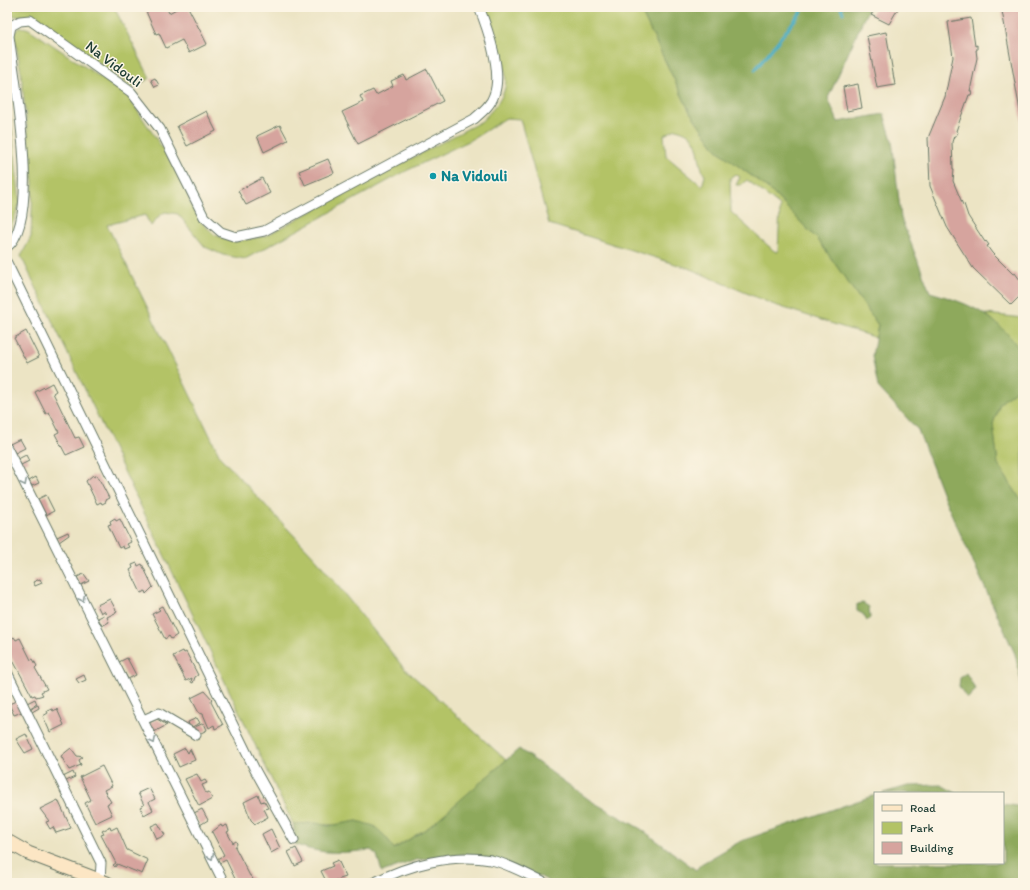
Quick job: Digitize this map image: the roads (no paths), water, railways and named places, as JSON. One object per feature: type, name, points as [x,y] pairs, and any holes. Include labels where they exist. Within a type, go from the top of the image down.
[{"type":"street","name":"Na Vidouli","points":[[7,247],[17,236],[25,191],[21,127],[9,36],[11,26],[20,21],[30,20],[131,92],[160,129],[204,217],[221,232],[236,237],[264,231],[474,119],[485,109],[494,96],[496,68],[479,7]]},
{"type":"street","points":[[7,263],[254,770],[294,840]]},
{"type":"street","points":[[7,448],[224,883]]},
{"type":"street","points":[[7,672],[101,863],[104,882],[28,853],[7,841]]},
{"type":"street","points":[[143,720],[159,713],[196,735]]},
{"type":"street","points":[[373,883],[416,866],[461,858],[492,860],[545,883]]},
{"type":"waterway","points":[[755,70],[805,7]]},
{"type":"waterway","points":[[841,7],[843,13]]},
{"type":"place","name":"Na Vidouli","points":[[433,176]]}]
